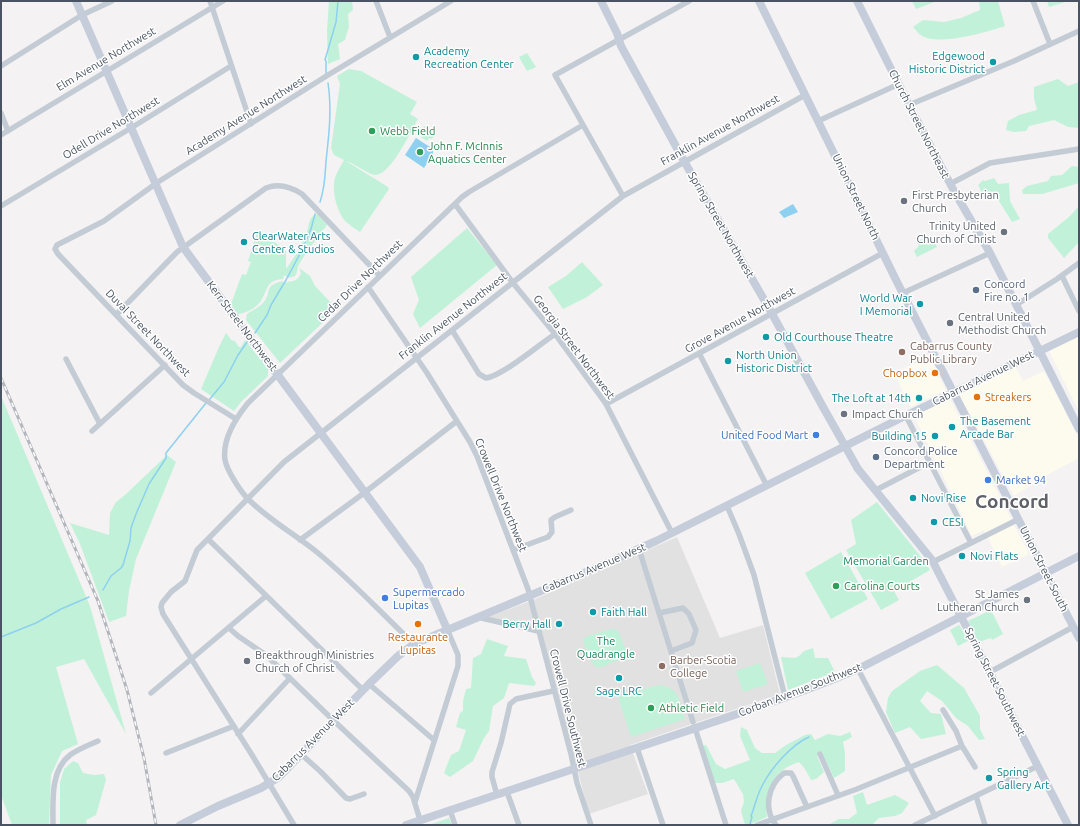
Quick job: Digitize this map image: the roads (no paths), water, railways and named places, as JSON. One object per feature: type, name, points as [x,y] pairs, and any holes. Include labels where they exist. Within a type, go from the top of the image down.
[{"type":"street","name":"Kerr Street Northwest","points":[[76,1],[183,247],[420,568],[447,629]]},
{"type":"street","points":[[1,66],[82,15],[112,1]]},
{"type":"street","points":[[210,1],[251,124]]},
{"type":"street","name":"Elm Avenue Northwest","points":[[1,135],[222,1]]},
{"type":"street","points":[[376,1],[390,37]]},
{"type":"street","name":"Academy Avenue Northwest","points":[[55,249],[58,245],[104,221],[156,183],[390,37],[451,1]]},
{"type":"street","name":"Spring Street Northwest","points":[[601,1],[621,46],[684,161],[772,313],[845,446]]},
{"type":"street","points":[[623,196],[555,75],[689,1]]},
{"type":"street","name":"Union Street North","points":[[759,1],[883,253],[954,392]]},
{"type":"street","name":"Church Street Northeast","points":[[857,1],[908,105],[950,184],[990,253],[1079,428]]},
{"type":"street","points":[[1032,1],[1050,44]]},
{"type":"street","points":[[908,105],[1013,61],[1079,31]]},
{"type":"street","name":"Odell Drive Northwest","points":[[1,206],[132,128],[231,66]]},
{"type":"street","points":[[818,120],[899,84]]},
{"type":"street","name":"Franklin Avenue Northwest","points":[[192,659],[163,614],[161,607],[162,603],[171,592],[185,581],[195,553],[284,462],[623,196],[805,95]]},
{"type":"street","points":[[1,113],[8,131]]},
{"type":"street","name":"Cedar Drive Northwest","points":[[414,644],[324,559],[257,508],[240,488],[225,462],[226,440],[236,419],[248,403],[455,204],[469,192],[583,125]]},
{"type":"street","points":[[950,184],[990,163],[1079,150]]},
{"type":"street","points":[[116,314],[183,247],[266,188],[275,185],[288,187],[302,194],[380,276]]},
{"type":"street","name":"Georgia Street Northwest","points":[[455,204],[513,283],[555,334],[606,404],[672,533]]},
{"type":"street","name":"Duval Street Northwest","points":[[55,249],[58,254],[183,385],[236,419]]},
{"type":"street","name":"Grove Avenue Northwest","points":[[606,404],[883,253]]},
{"type":"street","points":[[904,294],[990,253]]},
{"type":"street","points":[[1016,305],[1062,276],[1079,263]]},
{"type":"street","points":[[1062,276],[1079,311]]},
{"type":"street","name":"Crowell Drive Northwest","points":[[368,287],[416,357],[470,442],[477,456],[529,595]]},
{"type":"street","points":[[452,330],[479,374],[486,378],[491,378],[502,372],[555,334]]},
{"type":"street","name":"Cabarrus Avenue West","points":[[183,824],[218,806],[269,784],[279,777],[366,687],[398,656],[414,644],[639,549],[954,392],[1079,332]]},
{"type":"street","points":[[699,353],[767,486]]},
{"type":"street","points":[[66,359],[100,424]]},
{"type":"street","points":[[92,432],[164,366]]},
{"type":"street","name":"Union Street South","points":[[954,392],[1079,638]]},
{"type":"street","points":[[906,416],[971,543]]},
{"type":"street","points":[[300,540],[364,493],[457,421]]},
{"type":"street","name":"Spring Street Southwest","points":[[845,446],[858,469],[933,562],[1068,825]]},
{"type":"street","points":[[876,490],[930,462]]},
{"type":"street","points":[[727,506],[754,575],[785,697]]},
{"type":"street","points":[[513,550],[551,535],[551,520],[571,510]]},
{"type":"street","points":[[933,562],[1019,519]]},
{"type":"street","points":[[208,539],[266,596],[366,687],[434,740]]},
{"type":"street","points":[[639,549],[726,825]]},
{"type":"street","name":"Corban Avenue Southwest","points":[[406,825],[637,748],[694,725],[785,697],[858,669],[1079,556]]},
{"type":"street","name":"Crowell Drive Southwest","points":[[529,595],[577,783],[591,825]]},
{"type":"street","points":[[152,693],[266,596]]},
{"type":"street","points":[[659,613],[683,608],[689,614],[696,630],[692,643],[671,651]]},
{"type":"street","points":[[476,617],[538,631]]},
{"type":"street","points":[[990,672],[1073,627]]},
{"type":"street","points":[[229,628],[238,636],[261,650],[409,791],[415,803],[420,820]]},
{"type":"street","points":[[415,803],[458,669],[456,649],[447,629]]},
{"type":"street","points":[[192,659],[294,825]]},
{"type":"street","points":[[858,669],[935,816]]},
{"type":"street","points":[[238,734],[290,678]]},
{"type":"street","points":[[497,795],[492,772],[501,743],[510,704],[516,699],[553,691]]},
{"type":"street","points":[[943,710],[975,767]]},
{"type":"street","points":[[166,753],[234,726]]},
{"type":"street","points":[[53,825],[54,787],[58,771],[65,759],[76,751],[98,741]]},
{"type":"street","points":[[757,825],[774,822],[807,807],[962,746]]},
{"type":"street","points":[[637,748],[664,825]]},
{"type":"street","points":[[301,754],[346,798],[350,799],[364,794]]},
{"type":"street","points":[[820,754],[838,796]]},
{"type":"street","points":[[915,825],[1038,766]]},
{"type":"street","points":[[774,822],[768,802],[774,785],[784,773],[791,773],[807,807]]},
{"type":"street","points":[[507,792],[519,825]]},
{"type":"street","points":[[976,796],[985,825]]},
{"type":"street","points":[[450,810],[455,825]]},
{"type":"water","name":"John F. McInnis Aquatics Center","points":[[416,138],[433,149],[433,154],[424,168],[405,155]]},
{"type":"water","points":[[793,204],[798,212],[784,218],[779,212]]},
{"type":"waterway","points":[[326,73],[325,60],[336,22],[338,1]]},
{"type":"waterway","points":[[320,202],[323,192],[329,132],[330,102],[328,83]]},
{"type":"waterway","points":[[255,333],[267,315],[271,305],[302,250],[311,229],[315,214]]},
{"type":"waterway","points":[[209,400],[224,382],[238,355],[247,342]]},
{"type":"waterway","points":[[103,590],[111,576],[123,565],[130,541],[131,528],[136,514],[149,484],[166,458],[166,453],[206,403]]},
{"type":"waterway","points":[[1,637],[36,623],[61,609],[89,597]]},
{"type":"waterway","points":[[750,824],[751,816],[759,793],[766,779],[789,751],[809,737]]},
{"type":"railway","points":[[1,378],[98,601],[127,690],[144,758],[156,825]]},
{"type":"place","name":"Academy Recreation Center","points":[[416,57]]},
{"type":"place","name":"Edgewood Historic District","points":[[993,62]]},
{"type":"place","name":"Webb Field","points":[[372,131]]},
{"type":"place","name":"John F. McInnis Aquatics Center","points":[[420,152]]},
{"type":"place","name":"First Presbyterian Church","points":[[904,201]]},
{"type":"place","name":"Trinity United Church of Christ","points":[[1004,232]]},
{"type":"place","name":"ClearWater Arts Center & Studios","points":[[244,242]]},
{"type":"place","name":"Concord Fire no. 1","points":[[976,290]]},
{"type":"place","name":"World War I Memorial","points":[[920,304]]},
{"type":"place","name":"Central United Methodist Church","points":[[950,323]]},
{"type":"place","name":"Old Courthouse Theatre","points":[[766,337]]},
{"type":"place","name":"Cabarrus County Public Library","points":[[902,352]]},
{"type":"place","name":"North Union Historic District","points":[[728,361]]},
{"type":"place","name":"Chopbox","points":[[935,373]]},
{"type":"place","name":"Streakers","points":[[977,397]]},
{"type":"place","name":"The Loft at 14th","points":[[919,398]]},
{"type":"place","name":"Impact Church","points":[[844,414]]},
{"type":"place","name":"The Basement Arcade Bar","points":[[952,427]]},
{"type":"place","name":"United Food Mart","points":[[816,435]]},
{"type":"place","name":"Building 15","points":[[935,436]]},
{"type":"place","name":"Concord Police Department","points":[[876,457]]},
{"type":"place","name":"Market 94","points":[[988,480]]},
{"type":"place","name":"Novi Rise","points":[[913,498]]},
{"type":"place","name":"CESI","points":[[934,522]]},
{"type":"place","name":"Novi Flats","points":[[962,556]]},
{"type":"place","name":"Carolina Courts","points":[[836,586]]},
{"type":"place","name":"Supermercado Lupitas","points":[[385,598]]},
{"type":"place","name":"St James Lutheran Church","points":[[1027,600]]},
{"type":"place","name":"Faith Hall","points":[[593,612]]},
{"type":"place","name":"Restaurante Lupitas","points":[[418,624]]},
{"type":"place","name":"Berry Hall","points":[[559,624]]},
{"type":"place","name":"Breakthrough Ministries Church of Christ","points":[[247,661]]},
{"type":"place","name":"Barber-Scotia College","points":[[662,666]]},
{"type":"place","name":"Sage LRC","points":[[619,678]]},
{"type":"place","name":"Athletic Field","points":[[651,708]]},
{"type":"place","name":"Spring Gallery Art","points":[[989,778]]},
{"type":"district","name":"Concord","points":[[1012,502]]},
{"type":"park label","name":"Memorial Garden","points":[[886,561]]},
{"type":"park label","name":"The Quadrangle","points":[[606,647]]}]
